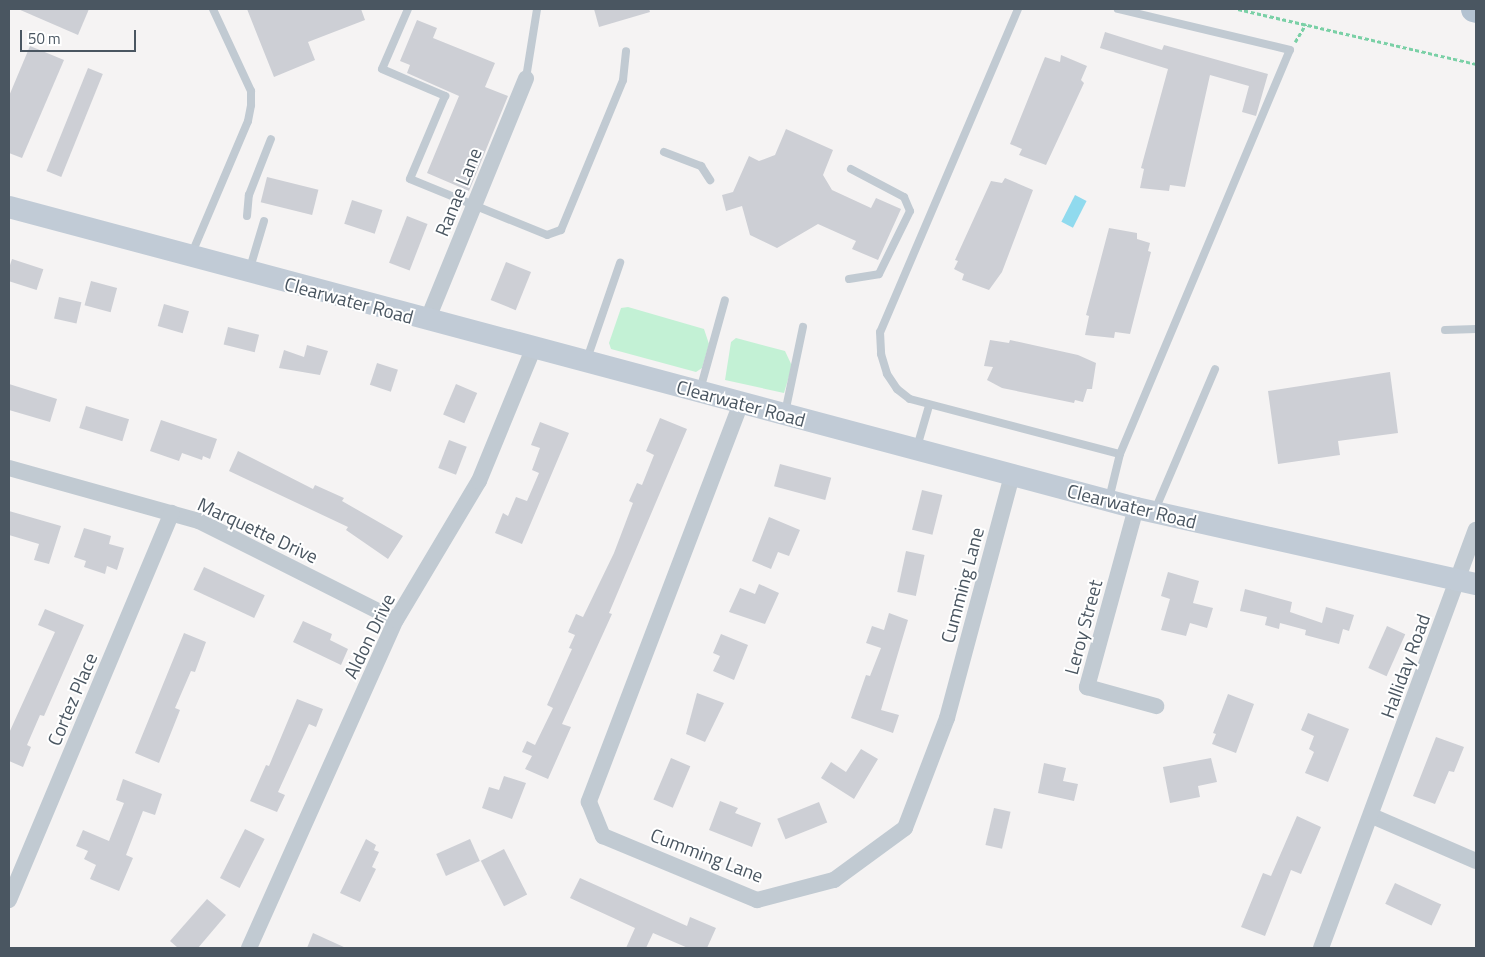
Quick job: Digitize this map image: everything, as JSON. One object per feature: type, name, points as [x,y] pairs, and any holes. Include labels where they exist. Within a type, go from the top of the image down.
[{"type":"street","name":"Ranae Lane","points":[[427,321],[526,78]]},
{"type":"street","name":"Clearwater Road","points":[[9,207],[427,321],[534,347],[1108,501],[1466,582]]},
{"type":"street","name":"Aldon Drive","points":[[249,948],[396,620],[479,481],[534,347]]},
{"type":"street","name":"Cumming Lane","points":[[741,403],[589,802],[603,836],[756,900],[834,880],[905,828],[947,718],[1012,476]]},
{"type":"street","name":"Marquette Drive","points":[[9,468],[199,521],[396,620]]},
{"type":"street","name":"Leroy Street","points":[[1145,510],[1086,687],[1156,706]]},
{"type":"street","name":"Cortez Place","points":[[9,900],[172,513]]},
{"type":"street","name":"Halliday Road","points":[[1321,948],[1466,582],[1476,530]]},
{"type":"street","points":[[1372,816],[1476,861]]},
{"type":"lane","points":[[190,257],[248,121],[251,105],[251,91],[212,9]]},
{"type":"lane","points":[[408,9],[382,69],[445,96],[410,179],[547,235],[561,230],[622,80],[626,51]]},
{"type":"lane","points":[[526,78],[537,9]]},
{"type":"lane","points":[[1018,9],[880,332],[881,354],[887,374],[897,389],[929,406],[1120,454]]},
{"type":"lane","points":[[1108,501],[1120,454],[1290,50],[1118,9]]},
{"type":"lane","points":[[247,216],[249,195],[271,139]]},
{"type":"lane","points":[[664,152],[701,166],[710,180]]},
{"type":"lane","points":[[849,279],[880,274],[910,211],[904,197],[851,169]]},
{"type":"lane","points":[[249,273],[264,221]]},
{"type":"lane","points":[[586,361],[620,263]]},
{"type":"lane","points":[[700,392],[726,300]]},
{"type":"lane","points":[[784,415],[804,327]]},
{"type":"lane","points":[[1445,330],[1476,329]]},
{"type":"lane","points":[[1145,510],[1215,369]]},
{"type":"lane","points":[[916,450],[929,406]]},
{"type":"path","points":[[1238,9],[1476,64]]},
{"type":"path","points":[[1290,50],[1306,24]]},
{"type":"green space","points":[[628,307],[704,329],[709,344],[702,368],[696,372],[611,349],[609,343],[621,308]]},
{"type":"green space","points":[[736,338],[785,351],[792,366],[784,393],[725,380],[731,342]]},
{"type":"water","points":[[1075,195],[1087,201],[1073,228],[1061,222]]},
{"type":"building","points":[[18,9],[89,9],[78,35]]},
{"type":"building","points":[[247,9],[361,9],[365,20],[308,42],[315,60],[274,77]]},
{"type":"building","points":[[594,9],[649,9],[650,12],[599,27]]},
{"type":"building","points":[[417,20],[437,28],[433,38],[495,63],[485,87],[508,96],[469,191],[427,173],[459,96],[407,73],[410,65],[400,61]]},
{"type":"building","points":[[1105,32],[1162,50],[1164,45],[1268,74],[1256,116],[1242,112],[1249,86],[1210,75],[1185,187],[1170,185],[1169,191],[1140,188],[1144,169],[1141,168],[1168,69],[1100,48]]},
{"type":"building","points":[[30,46],[64,60],[22,158],[9,153],[9,96]]},
{"type":"building","points":[[1061,55],[1087,66],[1081,80],[1084,83],[1046,165],[1019,155],[1022,149],[1010,144],[1045,57],[1060,62]]},
{"type":"building","points":[[88,68],[103,74],[61,177],[46,171]]},
{"type":"building","points":[[786,129],[833,150],[823,175],[832,190],[871,208],[876,198],[901,209],[878,260],[852,249],[856,241],[818,224],[777,248],[750,235],[742,206],[726,211],[722,195],[733,192],[749,156],[759,161],[775,155]]},
{"type":"building","points":[[267,177],[318,190],[312,215],[261,202]]},
{"type":"building","points":[[1005,178],[1033,190],[1002,272],[989,290],[962,280],[964,274],[954,269],[958,261],[955,260],[991,181],[1002,183]]},
{"type":"building","points":[[352,200],[382,210],[375,234],[344,224]]},
{"type":"building","points":[[407,216],[428,224],[410,271],[389,263]]},
{"type":"building","points":[[1109,228],[1137,233],[1137,239],[1150,243],[1148,251],[1151,252],[1130,334],[1115,332],[1114,338],[1085,335],[1089,316],[1086,315]]},
{"type":"building","points":[[12,259],[43,269],[37,290],[9,281],[9,268]]},
{"type":"building","points":[[506,262],[531,272],[516,310],[491,300]]},
{"type":"building","points":[[91,281],[117,288],[111,312],[85,305]]},
{"type":"building","points":[[59,297],[81,302],[76,324],[54,318]]},
{"type":"building","points":[[164,304],[189,311],[183,333],[158,326]]},
{"type":"building","points":[[228,327],[259,335],[255,352],[224,344]]},
{"type":"building","points":[[990,340],[1009,343],[1010,340],[1078,355],[1096,363],[1092,389],[1087,389],[1083,402],[1075,400],[1074,403],[1002,388],[987,380],[993,367],[984,366]]},
{"type":"building","points":[[307,345],[328,351],[320,375],[279,368],[284,350],[304,357]]},
{"type":"building","points":[[377,363],[398,370],[391,392],[370,385]]},
{"type":"building","points":[[1390,372],[1398,433],[1338,441],[1340,455],[1278,464],[1268,391]]},
{"type":"building","points":[[9,384],[57,399],[50,422],[9,410]]},
{"type":"building","points":[[456,384],[477,393],[464,423],[443,414]]},
{"type":"building","points":[[86,406],[129,419],[122,441],[79,428]]},
{"type":"building","points":[[660,418],[687,429],[609,613],[612,614],[562,724],[571,727],[548,779],[525,769],[532,756],[522,752],[527,741],[535,745],[553,708],[547,705],[572,649],[569,648],[575,635],[568,632],[576,614],[583,617],[614,553],[633,503],[629,501],[637,483],[642,485],[654,455],[646,451]]},
{"type":"building","points":[[161,420],[217,439],[210,459],[203,456],[202,460],[182,453],[179,461],[150,451]]},
{"type":"building","points":[[540,422],[569,433],[522,544],[495,533],[503,513],[508,516],[516,497],[527,501],[539,473],[532,470],[540,448],[531,445]]},
{"type":"building","points":[[449,440],[467,447],[456,475],[438,468]]},
{"type":"building","points":[[238,451],[313,489],[315,485],[344,498],[342,501],[403,536],[388,559],[346,530],[348,527],[229,471]]},
{"type":"building","points":[[780,464],[831,478],[825,500],[774,486]]},
{"type":"building","points":[[922,490],[942,495],[932,535],[912,530]]},
{"type":"building","points":[[9,511],[61,526],[49,564],[34,560],[39,544],[9,535]]},
{"type":"building","points":[[769,517],[800,530],[789,556],[778,552],[771,569],[752,561]]},
{"type":"building","points":[[84,528],[111,536],[109,544],[124,548],[117,570],[107,566],[105,574],[84,567],[86,561],[74,557]]},
{"type":"building","points":[[906,551],[925,555],[916,596],[897,592]]},
{"type":"building","points":[[204,567],[265,595],[254,618],[193,590]]},
{"type":"building","points":[[1168,572],[1199,581],[1193,603],[1213,608],[1207,628],[1190,623],[1186,636],[1161,630],[1170,599],[1161,596]]},
{"type":"building","points":[[759,584],[779,593],[765,624],[729,612],[740,588],[755,594]]},
{"type":"building","points":[[1245,589],[1292,602],[1290,612],[1322,623],[1326,607],[1354,615],[1349,631],[1343,629],[1339,644],[1305,635],[1306,630],[1280,623],[1279,629],[1265,625],[1267,617],[1240,611]]},
{"type":"building","points":[[45,609],[84,625],[44,716],[40,715],[27,745],[31,747],[23,767],[9,761],[9,733],[55,632],[38,625]]},
{"type":"building","points":[[889,613],[908,620],[881,710],[899,715],[893,733],[851,718],[866,675],[870,676],[881,648],[866,643],[872,626],[884,630]]},
{"type":"building","points":[[303,621],[332,634],[330,640],[348,649],[341,665],[293,642]]},
{"type":"building","points":[[1387,626],[1405,634],[1387,676],[1368,668]]},
{"type":"building","points":[[184,633],[206,642],[195,672],[191,671],[175,708],[180,710],[159,763],[135,753]]},
{"type":"building","points":[[721,634],[748,645],[734,680],[713,671],[720,656],[713,653]]},
{"type":"building","points":[[697,693],[724,703],[705,742],[686,734]]},
{"type":"building","points":[[1228,694],[1254,704],[1236,753],[1212,744],[1216,734],[1213,733]]},
{"type":"building","points":[[297,699],[323,709],[316,727],[309,724],[278,792],[285,795],[277,812],[250,801],[266,765],[269,766]]},
{"type":"building","points":[[1308,713],[1349,729],[1328,782],[1305,773],[1314,752],[1309,749],[1314,736],[1301,730]]},
{"type":"building","points":[[1436,737],[1464,747],[1454,772],[1449,771],[1435,804],[1413,796]]},
{"type":"building","points":[[861,749],[878,759],[854,799],[821,778],[831,762],[846,772]]},
{"type":"building","points":[[671,758],[690,766],[673,808],[653,799]]},
{"type":"building","points":[[1211,758],[1217,782],[1198,786],[1200,797],[1170,803],[1163,767]]},
{"type":"building","points":[[1044,763],[1066,768],[1063,781],[1078,784],[1074,801],[1038,793]]},
{"type":"building","points":[[504,776],[526,783],[512,819],[482,808],[489,787],[499,790]]},
{"type":"building","points":[[123,779],[162,794],[155,815],[143,811],[126,855],[133,858],[119,891],[90,879],[96,865],[84,859],[88,851],[76,846],[83,830],[109,841],[124,803],[116,800]]},
{"type":"building","points":[[720,801],[738,808],[735,813],[761,823],[752,847],[709,830]]},
{"type":"building","points":[[819,802],[827,822],[786,839],[777,819]]},
{"type":"building","points":[[994,808],[1011,812],[1002,849],[985,845]]},
{"type":"building","points":[[1297,816],[1321,827],[1301,874],[1291,870],[1265,936],[1241,927],[1263,873],[1271,876]]},
{"type":"building","points":[[245,829],[265,839],[240,888],[220,878]]},
{"type":"building","points":[[366,839],[376,845],[374,850],[379,852],[372,867],[376,869],[360,902],[340,893]]},
{"type":"building","points":[[470,839],[480,861],[446,876],[436,854]]},
{"type":"building","points":[[504,849],[527,894],[504,906],[481,861]]},
{"type":"building","points":[[580,878],[687,926],[690,917],[716,928],[707,948],[688,948],[653,933],[646,948],[626,948],[635,928],[570,898]]},
{"type":"building","points":[[1395,883],[1441,905],[1432,925],[1385,904]]},
{"type":"building","points":[[207,899],[226,915],[198,948],[178,948],[170,941]]},
{"type":"building","points":[[313,933],[346,948],[307,948]]}]
